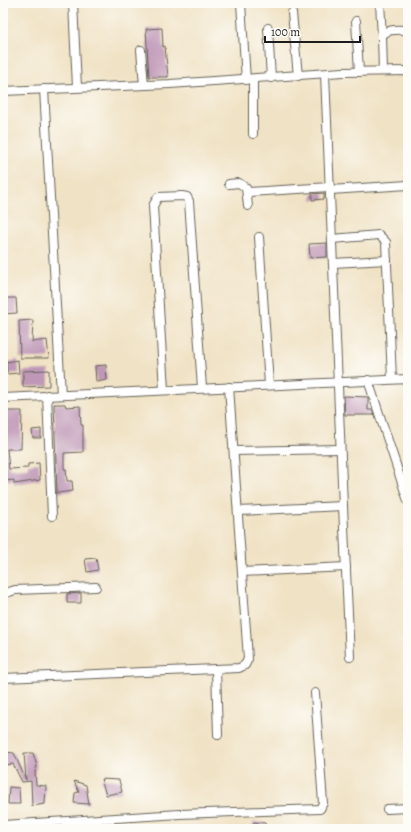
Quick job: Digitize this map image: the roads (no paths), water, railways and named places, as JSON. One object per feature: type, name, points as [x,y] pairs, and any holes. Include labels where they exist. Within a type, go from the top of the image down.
[{"type":"street","points":[[73,3],[77,87]]},
{"type":"street","points":[[241,3],[250,79],[253,134]]},
{"type":"street","points":[[380,3],[383,71]]},
{"type":"street","points":[[292,13],[298,76]]},
{"type":"street","points":[[356,21],[359,72]]},
{"type":"street","points":[[268,28],[271,78]]},
{"type":"street","points":[[382,36],[388,30],[408,30]]},
{"type":"street","points":[[141,50],[144,85]]},
{"type":"street","points":[[3,91],[144,85],[359,72],[408,71]]},
{"type":"street","points":[[325,74],[350,657]]},
{"type":"street","points":[[44,89],[61,395]]},
{"type":"street","points":[[229,184],[243,185],[248,192],[248,206]]},
{"type":"street","points":[[248,192],[408,185]]},
{"type":"street","points":[[164,390],[153,206],[158,197],[182,196],[187,197],[189,201],[202,388]]},
{"type":"street","points":[[332,239],[379,235],[384,238],[386,242],[392,379]]},
{"type":"street","points":[[259,237],[269,385]]},
{"type":"street","points":[[333,263],[387,260]]},
{"type":"street","points":[[3,398],[408,379]]},
{"type":"street","points":[[368,380],[408,501]]},
{"type":"street","points":[[3,678],[239,668],[245,665],[248,659],[229,387]]},
{"type":"street","points":[[47,395],[52,516]]},
{"type":"street","points":[[234,451],[340,449]]},
{"type":"street","points":[[238,511],[344,506]]},
{"type":"street","points":[[242,572],[346,567]]},
{"type":"street","points":[[3,594],[15,590],[96,587]]},
{"type":"street","points":[[216,669],[218,735]]},
{"type":"street","points":[[3,825],[180,814],[320,809],[323,803],[315,693]]},
{"type":"street","points":[[387,809],[408,808]]}]
